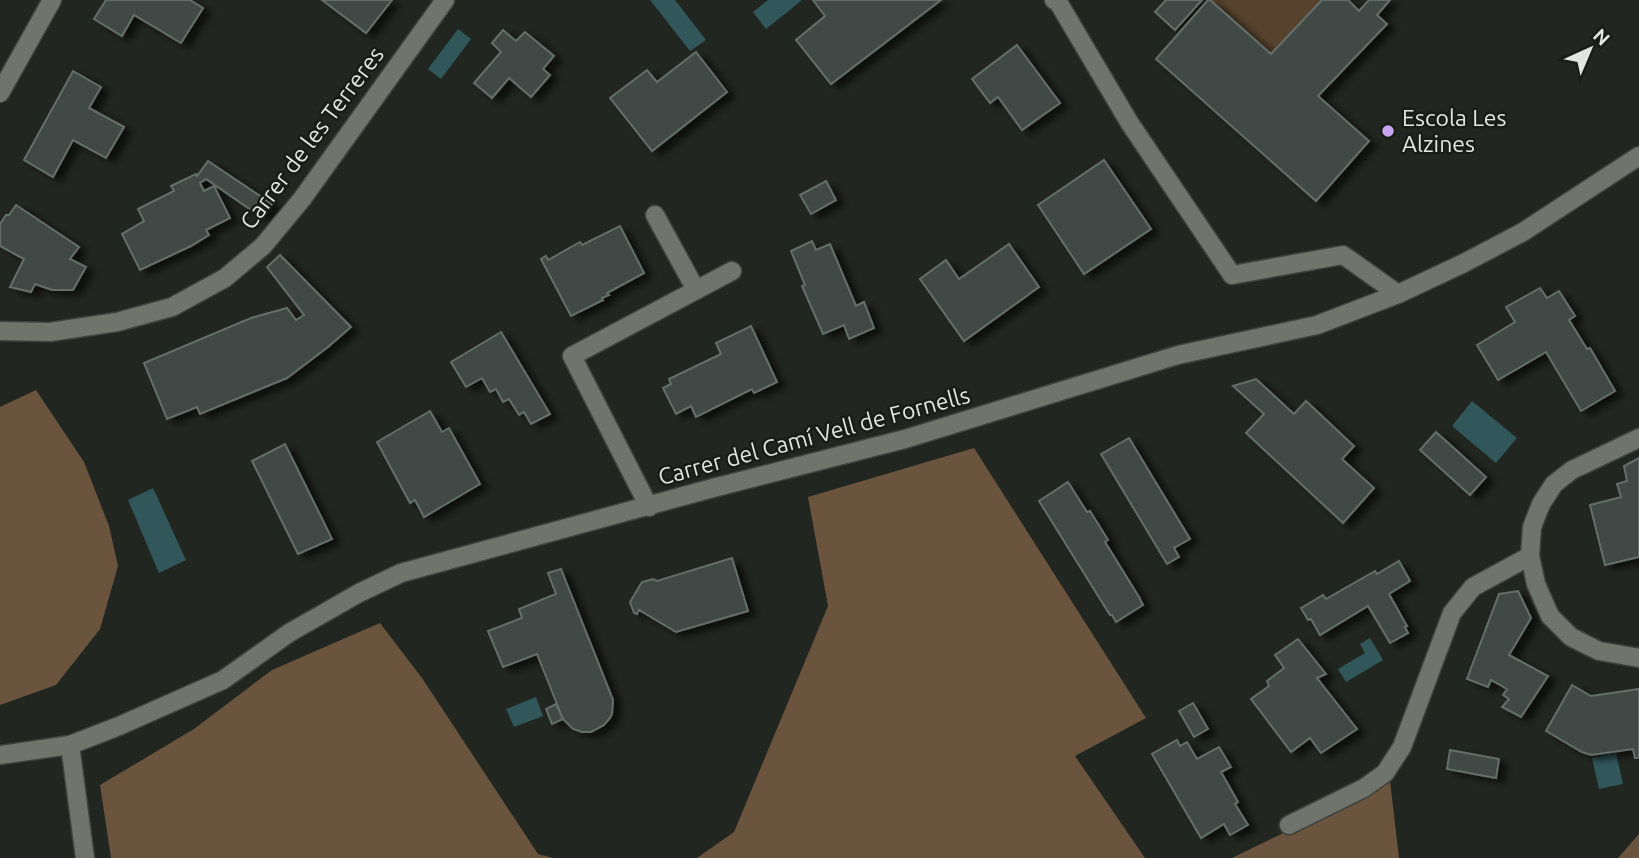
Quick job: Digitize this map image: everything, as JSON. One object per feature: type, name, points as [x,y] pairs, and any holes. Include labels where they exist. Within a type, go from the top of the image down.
[{"type":"street","points":[[0,93],[52,0]]},
{"type":"street","name":"Carrer de les Terreres","points":[[0,331],[50,332],[117,322],[172,307],[225,278],[263,246],[302,199],[445,0]]},
{"type":"street","points":[[1054,0],[1058,2],[1129,122],[1232,275],[1343,255],[1398,294]]},
{"type":"street","name":"Carrer del Camí Vell de Fornells","points":[[0,755],[70,745],[223,680],[289,633],[359,593],[401,573],[905,439],[1178,355],[1317,325],[1398,294],[1523,232],[1639,156]]},
{"type":"street","points":[[655,215],[696,290]]},
{"type":"street","points":[[649,506],[572,356],[732,271]]},
{"type":"street","points":[[1639,438],[1573,470],[1554,484],[1541,504],[1532,527],[1530,556],[1536,584],[1550,617],[1571,637],[1599,651],[1639,658]]},
{"type":"street","points":[[1289,825],[1364,788],[1385,773],[1402,747],[1452,613],[1473,587],[1530,556]]},
{"type":"street","points":[[70,745],[85,858]]},
{"type":"shaded area","points":[[1210,0],[1322,0],[1271,54]]},
{"type":"shaded area","points":[[36,390],[84,462],[109,526],[118,566],[100,629],[56,685],[0,705],[0,407]]},
{"type":"shaded area","points":[[974,448],[1146,718],[1075,756],[1145,858],[697,858],[734,832],[828,606],[808,497]]},
{"type":"shaded area","points":[[380,623],[422,678],[538,854],[553,858],[111,858],[100,785],[194,729],[272,670]]},
{"type":"shaded area","points":[[1390,781],[1399,858],[1232,858]]},
{"type":"shaded area","points":[[1639,834],[1639,858],[1618,858]]},
{"type":"water","points":[[650,0],[675,0],[706,40],[690,51]]},
{"type":"water","points":[[768,0],[801,1],[766,29],[753,12]]},
{"type":"water","points":[[458,29],[471,39],[441,79],[428,69]]},
{"type":"water","points":[[1472,401],[1517,438],[1496,463],[1452,426]]},
{"type":"water","points":[[153,488],[186,560],[159,573],[128,500]]},
{"type":"water","points":[[1370,638],[1383,660],[1346,682],[1338,669],[1365,653],[1360,644]]},
{"type":"water","points":[[536,697],[543,716],[514,727],[506,709]]},
{"type":"water","points":[[1616,753],[1623,784],[1599,789],[1592,758]]},
{"type":"building","points":[[106,0],[190,0],[203,8],[181,43],[134,15],[122,36],[94,19]]},
{"type":"building","points":[[322,0],[392,0],[366,33]]},
{"type":"building","points":[[813,0],[941,0],[831,84],[796,40],[825,16]]},
{"type":"building","points":[[1166,0],[1202,0],[1175,30],[1155,12]]},
{"type":"building","points":[[1208,0],[1271,54],[1322,0],[1348,0],[1359,11],[1369,0],[1390,0],[1377,15],[1387,24],[1318,96],[1369,141],[1316,201],[1156,59]]},
{"type":"building","points":[[503,30],[516,41],[525,32],[554,56],[543,69],[550,75],[531,97],[509,78],[492,98],[474,83],[501,52],[492,43]]},
{"type":"building","points":[[1017,45],[1060,103],[1022,130],[998,97],[990,103],[972,79]]},
{"type":"building","points":[[696,52],[727,92],[652,151],[610,98],[647,70],[657,82]]},
{"type":"building","points":[[73,71],[101,87],[89,108],[124,127],[106,158],[73,140],[53,177],[24,160]]},
{"type":"building","points":[[1104,160],[1151,229],[1084,274],[1038,205]]},
{"type":"building","points":[[208,161],[272,204],[261,217],[206,179],[200,183],[204,191],[214,186],[230,218],[206,230],[209,235],[191,246],[140,270],[122,234],[144,221],[138,209],[174,191],[171,186],[196,174],[197,176]]},
{"type":"building","points":[[826,181],[836,200],[811,214],[800,195]]},
{"type":"building","points":[[16,205],[79,247],[70,259],[86,267],[73,290],[52,290],[35,284],[31,292],[10,287],[24,259],[0,246],[0,224]]},
{"type":"building","points":[[620,226],[644,273],[607,293],[609,295],[602,298],[603,300],[571,316],[541,259],[546,256],[548,260],[580,242],[582,245]]},
{"type":"building","points":[[812,241],[816,250],[830,244],[856,306],[864,302],[874,328],[849,339],[844,325],[823,334],[802,286],[805,285],[791,251]]},
{"type":"building","points":[[1009,244],[1039,287],[964,341],[920,279],[946,260],[959,279]]},
{"type":"building","points":[[280,255],[351,327],[287,378],[200,414],[197,407],[167,419],[144,363],[251,318],[287,308],[296,320],[304,315],[267,267]]},
{"type":"building","points":[[1540,288],[1547,298],[1559,291],[1575,316],[1569,320],[1587,349],[1590,348],[1615,391],[1581,411],[1546,352],[1498,380],[1477,345],[1515,322],[1506,307]]},
{"type":"building","points":[[751,326],[777,382],[754,393],[752,389],[696,417],[691,406],[676,414],[663,388],[671,384],[669,379],[721,354],[716,343]]},
{"type":"building","points":[[501,332],[550,414],[531,424],[524,412],[519,415],[509,399],[503,402],[496,389],[490,392],[482,378],[466,387],[451,362]]},
{"type":"building","points":[[1256,379],[1294,414],[1306,401],[1354,446],[1342,459],[1374,488],[1343,523],[1246,433],[1264,414],[1233,386]]},
{"type":"building","points":[[430,411],[442,432],[449,428],[480,484],[424,517],[415,500],[410,503],[377,442]]},
{"type":"building","points":[[1436,432],[1486,477],[1470,495],[1420,450]]},
{"type":"building","points":[[1129,438],[1190,539],[1174,548],[1179,557],[1167,564],[1101,454]]},
{"type":"building","points":[[285,444],[332,539],[298,554],[252,461]]},
{"type":"building","points":[[1639,458],[1639,557],[1605,565],[1590,505],[1621,497],[1617,484],[1627,481],[1624,466]]},
{"type":"building","points":[[1068,482],[1108,540],[1105,542],[1143,605],[1116,622],[1039,501]]},
{"type":"building","points":[[732,558],[748,611],[676,632],[639,610],[637,614],[634,613],[630,602],[642,582],[653,579],[657,581]]},
{"type":"building","points":[[1399,561],[1410,581],[1389,594],[1407,626],[1405,627],[1408,633],[1390,643],[1368,606],[1320,635],[1301,608],[1323,595],[1326,599],[1375,571],[1377,574]]},
{"type":"building","points":[[561,569],[613,700],[610,718],[591,732],[573,729],[563,719],[537,654],[503,667],[488,631],[522,618],[519,609],[556,594],[548,573]]},
{"type":"building","points":[[1518,591],[1531,618],[1509,655],[1548,676],[1521,717],[1502,707],[1509,699],[1503,695],[1507,689],[1491,680],[1488,687],[1467,679],[1499,594]]},
{"type":"building","points":[[1298,639],[1326,674],[1317,678],[1357,729],[1321,753],[1310,738],[1291,752],[1251,699],[1269,686],[1267,681],[1284,668],[1275,655]]},
{"type":"building","points":[[1572,685],[1591,696],[1639,689],[1639,758],[1635,758],[1633,749],[1591,755],[1546,731]]},
{"type":"building","points":[[1193,703],[1208,729],[1194,737],[1179,711]]},
{"type":"building","points":[[556,704],[563,719],[552,724],[546,709]]},
{"type":"building","points":[[1177,740],[1180,746],[1187,742],[1197,759],[1219,747],[1231,767],[1221,772],[1248,825],[1230,835],[1224,824],[1201,838],[1152,754]]},
{"type":"building","points":[[1450,750],[1499,759],[1496,778],[1447,769]]},
{"type":"place","name":"Escola Les Alzines","points":[[1388,131]]}]
